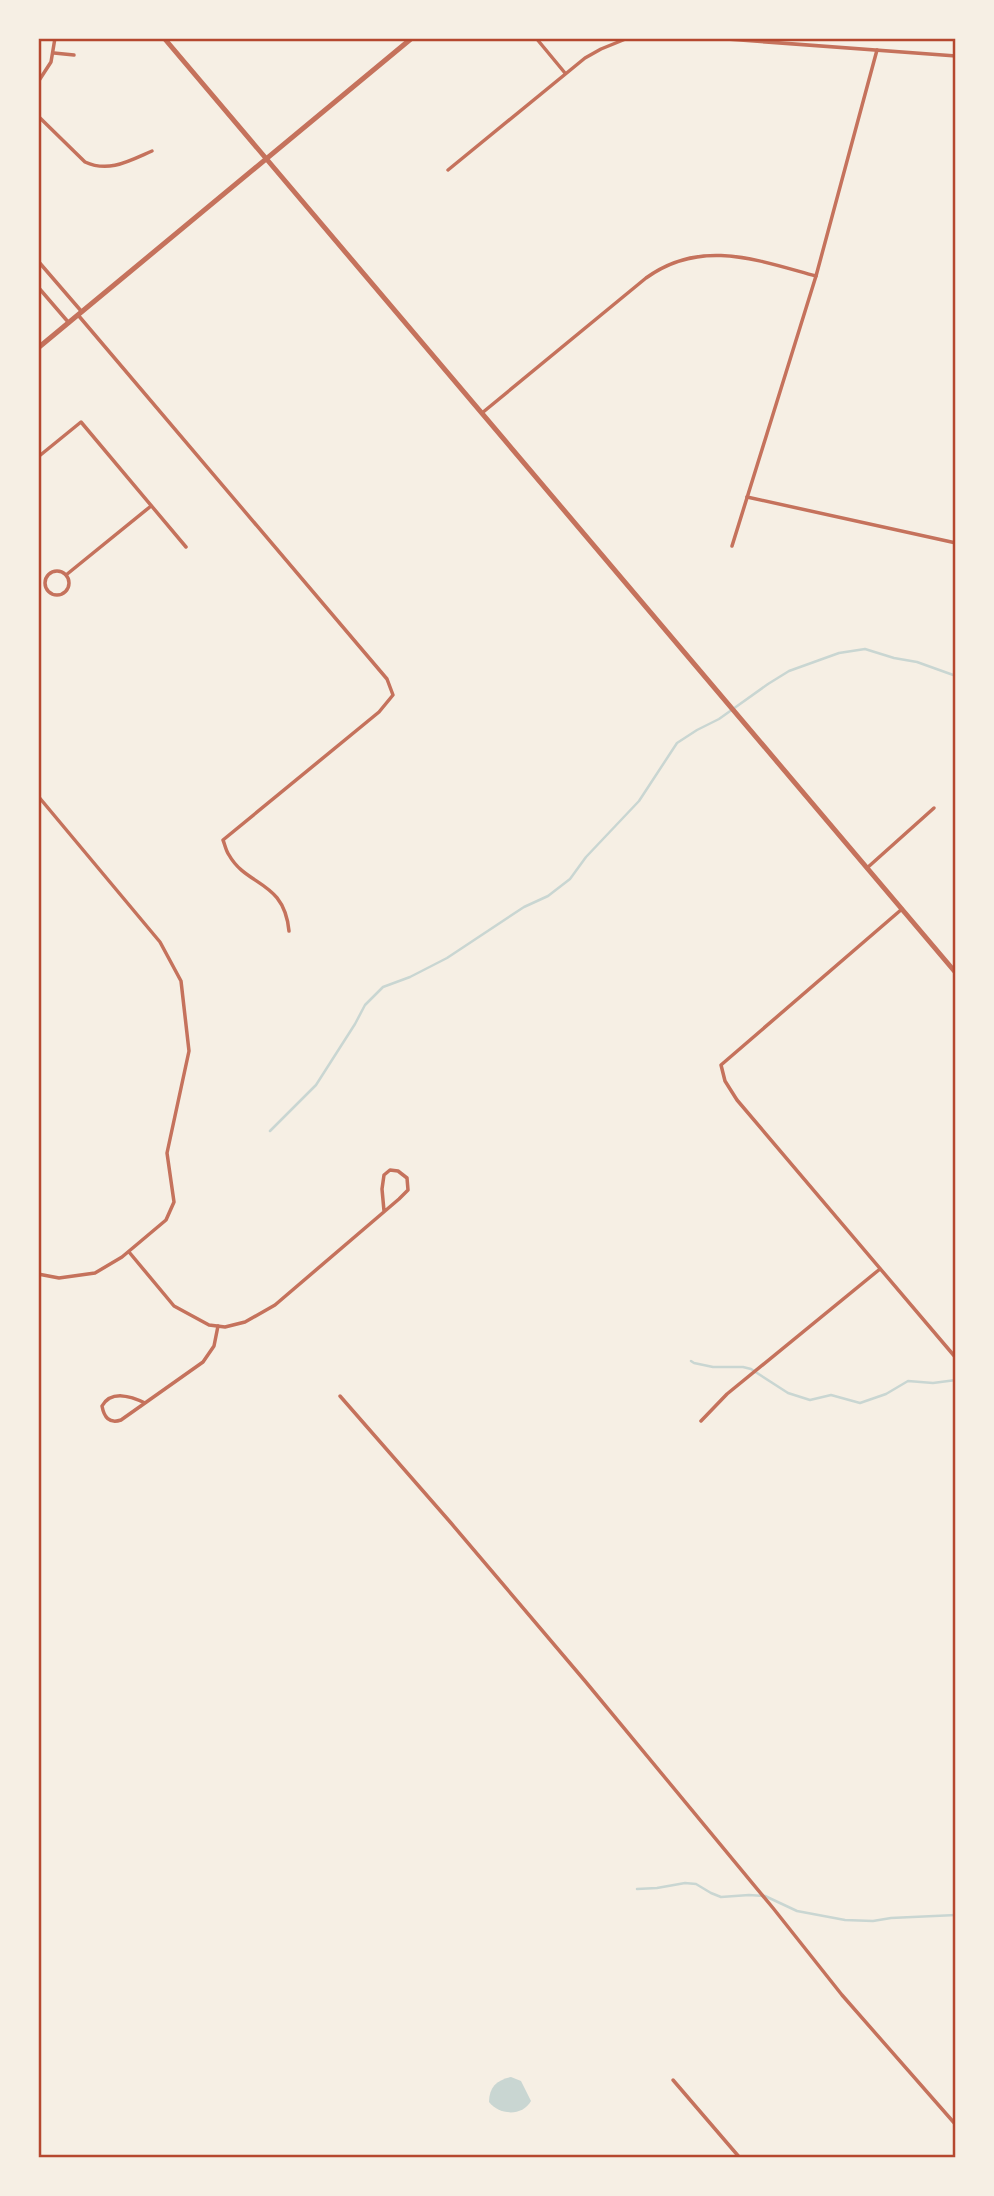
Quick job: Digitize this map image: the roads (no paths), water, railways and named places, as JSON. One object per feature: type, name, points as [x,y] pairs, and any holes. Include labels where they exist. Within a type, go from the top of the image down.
[{"type":"street","points":[[38,82],[47,72],[54,53],[55,38]]},
{"type":"street","points":[[164,38],[956,972]]},
{"type":"street","points":[[536,38],[565,73]]},
{"type":"street","points":[[448,170],[565,73],[601,49],[628,38]]},
{"type":"street","points":[[713,38],[956,56]]},
{"type":"street","points":[[38,348],[408,40]]},
{"type":"street","points":[[732,547],[816,276],[877,50]]},
{"type":"street","points":[[54,53],[74,55]]},
{"type":"street","points":[[38,116],[76,154],[94,166],[113,167],[152,151]]},
{"type":"street","points":[[481,415],[646,278],[677,262],[712,255],[746,256],[816,276]]},
{"type":"street","points":[[38,261],[387,679],[391,689],[393,695],[379,712],[223,840],[230,857],[279,900],[288,920],[289,931]]},
{"type":"street","points":[[38,287],[69,323]]},
{"type":"street","points":[[39,455],[81,422],[186,547]]},
{"type":"street","points":[[747,497],[956,542]]},
{"type":"street","points":[[66,575],[151,506]]},
{"type":"street","points":[[56,571],[66,575],[69,582],[65,592],[54,595],[47,591],[45,580],[49,574],[56,571]]},
{"type":"street","points":[[38,796],[160,942],[181,982],[189,1051],[167,1153],[174,1202],[166,1220],[129,1252],[96,1273],[59,1278],[38,1274]]},
{"type":"street","points":[[867,868],[934,808]]},
{"type":"street","points":[[902,909],[722,1066],[725,1080],[737,1100],[956,1358]]},
{"type":"street","points":[[129,1252],[174,1306],[209,1325],[225,1326],[245,1322],[275,1305],[384,1211],[408,1190],[407,1178],[398,1171],[390,1170],[384,1175],[384,1211]]},
{"type":"street","points":[[701,1421],[727,1394],[880,1269]]},
{"type":"street","points":[[145,1403],[118,1395],[111,1396],[102,1406],[109,1420],[121,1420],[203,1362],[214,1346],[218,1326]]},
{"type":"street","points":[[340,1396],[562,1653],[842,1995],[956,2125]]},
{"type":"street","points":[[673,2080],[740,2158]]},
{"type":"waterway","points":[[270,1131],[316,1085],[365,1005],[383,987],[447,958],[524,907],[548,896],[570,879],[586,857],[639,801],[677,743],[719,719],[789,671],[839,653],[865,649],[917,662],[956,676]]},
{"type":"waterway","points":[[691,1361],[713,1367],[751,1369],[788,1393],[810,1400],[831,1395],[860,1403],[886,1394],[908,1381],[933,1383],[956,1380]]},
{"type":"waterway","points":[[637,1889],[696,1884],[721,1897],[765,1896],[797,1911],[845,1920],[873,1921],[956,1915]]}]
